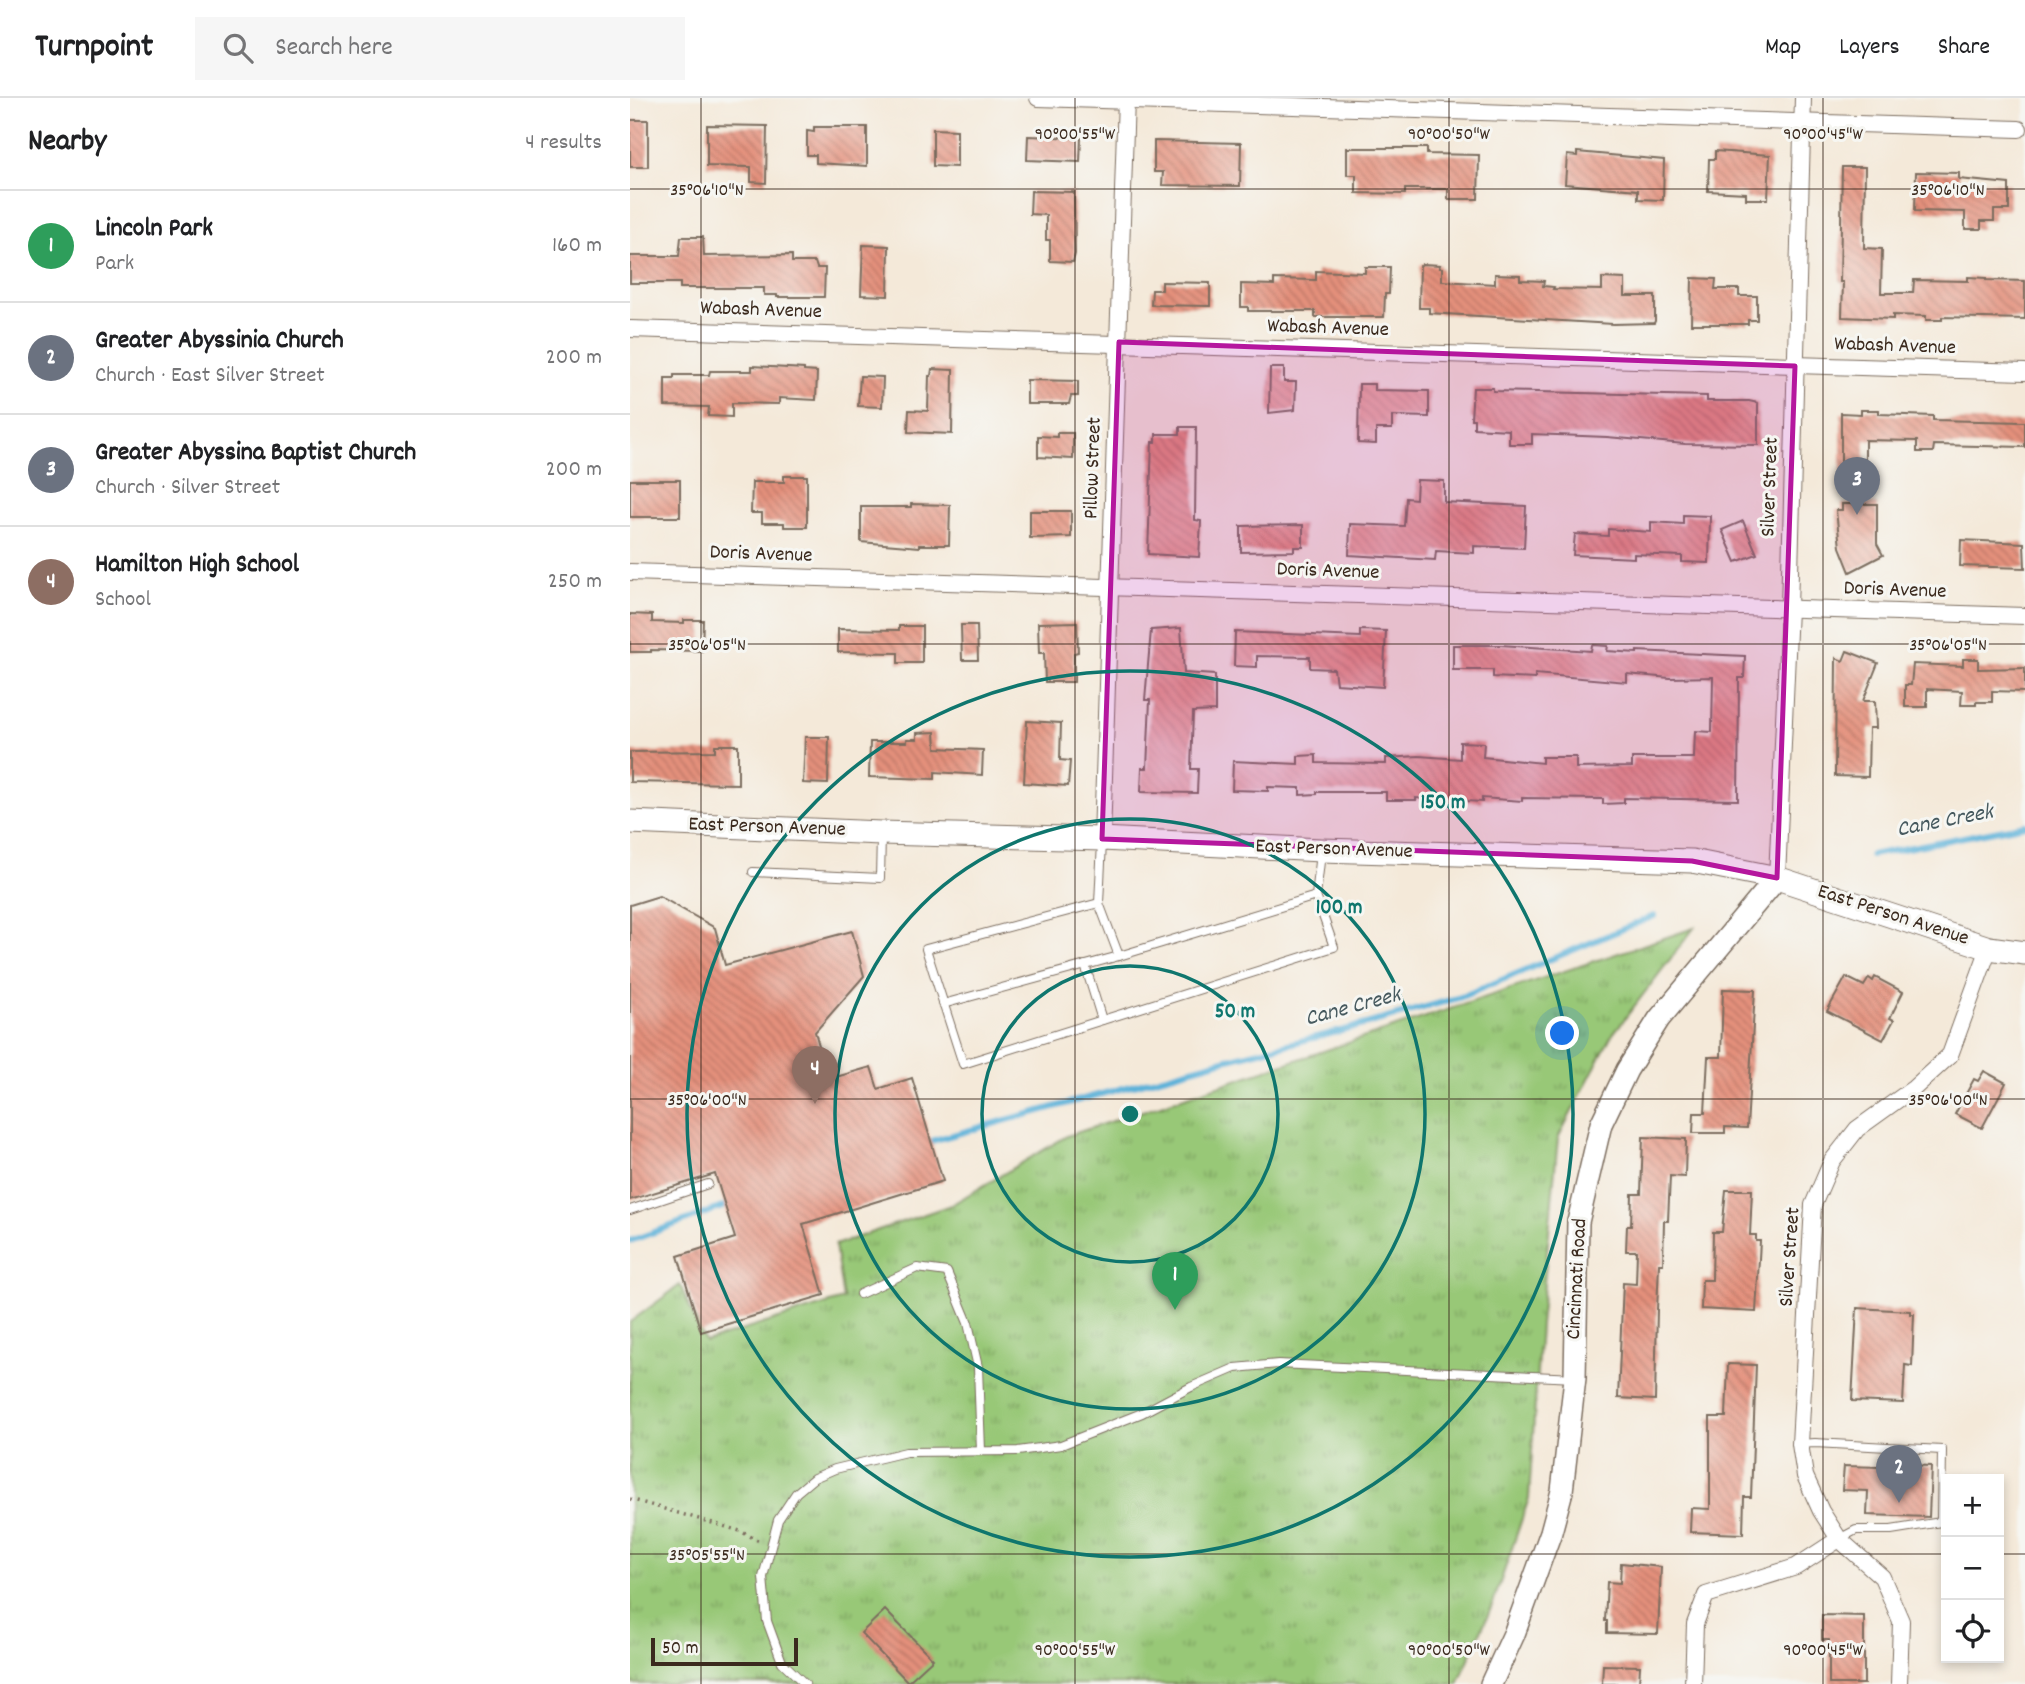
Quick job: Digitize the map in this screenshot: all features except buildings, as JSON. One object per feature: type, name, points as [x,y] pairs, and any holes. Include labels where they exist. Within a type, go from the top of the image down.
[{"type":"main road","name":"East Person Avenue","points":[[630,822],[1102,839],[1321,850],[1692,861],[1777,878],[1989,948],[2025,953]]},
{"type":"street","points":[[1038,98],[2019,130]]},
{"type":"street","name":"Silver Street","points":[[1777,878],[1789,609],[1803,98]]},
{"type":"street","name":"Pillow Street","points":[[1102,839],[1126,99]]},
{"type":"street","name":"Wabash Avenue","points":[[630,329],[2025,372]]},
{"type":"street","name":"Doris Avenue","points":[[630,572],[2025,616]]},
{"type":"street","name":"Cincinnati Road","points":[[1491,1684],[1514,1634],[1551,1532],[1566,1465],[1574,1378],[1578,1222],[1601,1124],[1627,1070],[1659,1020],[1777,878]]},
{"type":"street","name":"Silver Street","points":[[1899,1684],[1901,1621],[1882,1577],[1839,1539],[1821,1511],[1805,1476],[1800,1444],[1813,1205],[1832,1161],[1857,1129],[1914,1088],[1950,1055],[1989,948]]},
{"type":"street","points":[[1693,1684],[1695,1624],[1706,1595],[1796,1567],[1839,1539]]},
{"type":"lane","points":[[753,872],[880,878],[881,833]]},
{"type":"lane","points":[[1102,839],[1100,902],[1119,956]]},
{"type":"lane","points":[[1100,902],[926,949],[963,1064],[1334,947],[1316,896],[1321,850]]},
{"type":"lane","points":[[943,1004],[1119,956],[1316,896]]},
{"type":"lane","points":[[1085,965],[1102,1020]]},
{"type":"lane","points":[[630,1210],[708,1184]]},
{"type":"lane","points":[[860,1294],[917,1268],[947,1272],[968,1323],[978,1367],[981,1451]]},
{"type":"lane","points":[[804,1684],[782,1662],[767,1622],[763,1577],[778,1520],[796,1493],[814,1478],[847,1466],[906,1452],[1018,1451],[1061,1444],[1142,1413],[1235,1368],[1278,1364],[1574,1378]]},
{"type":"lane","points":[[1800,1444],[1942,1450],[1941,1522],[1891,1530],[1856,1530],[1839,1539]]},
{"type":"path","points":[[630,1499],[740,1531],[771,1548]]},
{"type":"highlighted area","points":[[1119,342],[1795,366],[1777,878],[1692,861],[1102,839]]},
{"type":"green space","points":[[1694,928],[1610,1038],[1558,1138],[1540,1325],[1529,1498],[1494,1601],[1458,1684],[630,1684],[630,1322],[680,1285],[705,1342],[843,1299],[835,1245],[951,1205],[1067,1136]]},
{"type":"waterway","name":"Cane Creek","points":[[1871,855],[2025,825]]},
{"type":"waterway","name":"Cane Creek","points":[[931,1141],[1461,997],[1654,916]]},
{"type":"waterway","name":"Cane Creek","points":[[630,1241],[725,1206]]},
{"type":"place","name":"Greater Abyssina Baptist Church","points":[[1857,515]]},
{"type":"place","name":"Hamilton High School","points":[[815,1104]]},
{"type":"place","name":"Lincoln Park","points":[[1175,1310]]},
{"type":"place","name":"Greater Abyssinia Church","points":[[1899,1503]]}]
